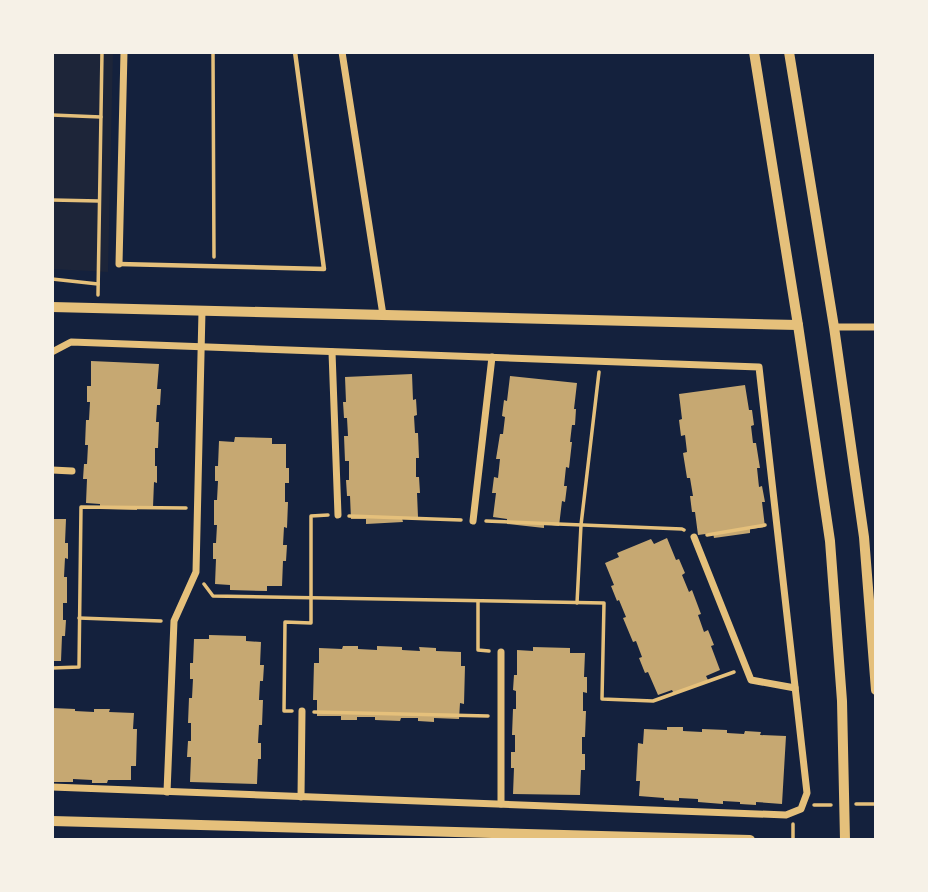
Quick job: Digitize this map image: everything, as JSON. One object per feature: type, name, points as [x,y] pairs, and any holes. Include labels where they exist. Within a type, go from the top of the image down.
[{"type":"street","points":[[119,264],[124,52]]},
{"type":"street","points":[[342,52],[383,315]]},
{"type":"street","points":[[754,52],[830,541],[842,701],[845,839]]},
{"type":"street","points":[[789,52],[834,327],[864,537],[876,690]]},
{"type":"street","points":[[52,307],[798,325]]},
{"type":"street","points":[[167,792],[174,621],[195,572],[202,310]]},
{"type":"street","points":[[834,327],[876,327]]},
{"type":"street","points":[[52,352],[71,342],[759,367],[807,793],[801,809],[786,815],[52,788]]},
{"type":"street","points":[[332,352],[338,515]]},
{"type":"street","points":[[473,521],[492,357]]},
{"type":"street","points":[[52,470],[72,471]]},
{"type":"street","points":[[694,537],[751,680],[795,688]]},
{"type":"street","points":[[501,652],[501,804]]},
{"type":"street","points":[[301,797],[302,711]]},
{"type":"street","points":[[52,821],[750,839]]},
{"type":"lane","points":[[119,264],[324,268],[295,52]]},
{"type":"path","points":[[98,308],[102,52]]},
{"type":"path","points":[[213,52],[214,267]]},
{"type":"path","points":[[52,115],[101,117]]},
{"type":"path","points":[[52,200],[100,201]]},
{"type":"path","points":[[52,279],[99,284]]},
{"type":"path","points":[[577,603],[581,525],[600,361]]},
{"type":"path","points":[[52,668],[79,667],[81,507],[197,508]]},
{"type":"path","points":[[500,716],[284,711],[285,622],[311,623],[311,516],[682,529],[694,537],[776,523]]},
{"type":"path","points":[[195,572],[213,596],[604,603],[601,699],[653,701],[746,667]]},
{"type":"path","points":[[478,601],[478,650],[501,652]]},
{"type":"path","points":[[79,618],[174,621]]},
{"type":"path","points":[[807,811],[814,805],[876,804]]},
{"type":"path","points":[[793,839],[793,825],[800,818]]},
{"type":"shaded area","points":[[52,53],[113,53],[108,272],[53,269]]},
{"type":"building","points":[[91,361],[159,364],[157,389],[161,389],[160,405],[157,405],[157,483],[154,482],[153,507],[137,506],[137,510],[100,509],[100,504],[86,503],[87,479],[83,479],[84,464],[87,464],[86,420],[89,420],[90,402],[87,402],[87,386],[91,386]]},
{"type":"building","points":[[412,374],[413,400],[416,399],[417,415],[414,416],[415,433],[418,433],[418,517],[402,518],[403,522],[366,524],[366,519],[351,519],[346,480],[349,480],[349,461],[345,461],[344,436],[348,436],[343,402],[346,402],[345,377]]},
{"type":"building","points":[[510,376],[577,383],[575,425],[572,425],[569,468],[566,467],[564,486],[567,486],[565,502],[562,501],[559,526],[544,524],[544,528],[507,524],[507,519],[493,517],[496,493],[492,493],[494,477],[498,478],[500,459],[496,459],[500,434],[503,434],[505,417],[502,416]]},
{"type":"building","points":[[745,385],[749,410],[752,410],[753,443],[756,443],[760,468],[757,468],[759,487],[762,486],[765,502],[762,502],[765,527],[750,529],[750,533],[714,538],[713,533],[698,535],[695,512],[692,512],[690,478],[687,478],[683,453],[687,452],[685,435],[681,436],[679,394]]},
{"type":"building","points":[[235,437],[272,438],[272,444],[286,444],[289,483],[285,483],[285,502],[288,502],[283,545],[287,545],[286,561],[283,561],[282,586],[267,586],[267,591],[230,590],[230,585],[215,584],[216,559],[213,559],[213,543],[216,543],[217,525],[214,525],[214,500],[217,500],[218,481],[215,481],[215,466],[218,466],[219,441],[234,442]]},
{"type":"building","points":[[52,519],[66,519],[65,543],[68,543],[64,577],[67,577],[67,603],[63,603],[63,620],[66,620],[61,661],[52,661]]},
{"type":"building","points":[[667,538],[685,573],[682,575],[689,592],[692,590],[704,632],[708,630],[714,645],[711,646],[720,670],[706,676],[708,680],[674,694],[672,690],[658,695],[648,672],[645,673],[639,658],[642,657],[623,618],[626,617],[611,586],[614,585],[605,563],[619,557],[617,553],[651,539],[654,544]]},
{"type":"building","points":[[209,635],[246,636],[246,641],[261,642],[260,665],[264,665],[263,681],[260,681],[259,700],[263,700],[258,743],[261,743],[261,759],[258,759],[257,784],[190,782],[191,757],[187,757],[188,741],[191,741],[191,723],[188,723],[193,679],[190,679],[190,663],[193,663],[194,639],[209,639]]},
{"type":"building","points":[[343,646],[377,650],[377,646],[402,647],[402,650],[420,651],[419,647],[461,652],[461,666],[465,666],[464,704],[460,703],[459,719],[434,718],[434,722],[418,721],[418,718],[401,718],[400,721],[357,717],[357,720],[341,720],[341,716],[317,716],[317,700],[313,700],[314,663],[319,663],[319,648],[342,649]]},
{"type":"building","points":[[533,647],[570,648],[570,653],[585,653],[584,677],[587,677],[587,693],[583,692],[583,711],[586,711],[582,754],[585,754],[585,770],[581,770],[580,795],[513,794],[514,768],[511,768],[511,752],[515,752],[515,735],[512,735],[513,709],[516,709],[516,691],[513,690],[514,675],[517,675],[517,650],[533,651]]},
{"type":"building","points":[[52,708],[94,712],[94,709],[110,709],[109,712],[134,713],[133,729],[137,729],[136,766],[131,766],[131,780],[92,783],[92,780],[73,779],[73,782],[52,782]]},
{"type":"building","points":[[667,727],[683,727],[683,731],[727,730],[727,733],[744,734],[745,731],[761,732],[760,735],[786,736],[782,804],[756,802],[756,805],[723,801],[723,804],[698,802],[698,799],[679,798],[679,801],[639,796],[640,781],[636,781],[638,743],[643,744],[644,729],[667,730]]}]
